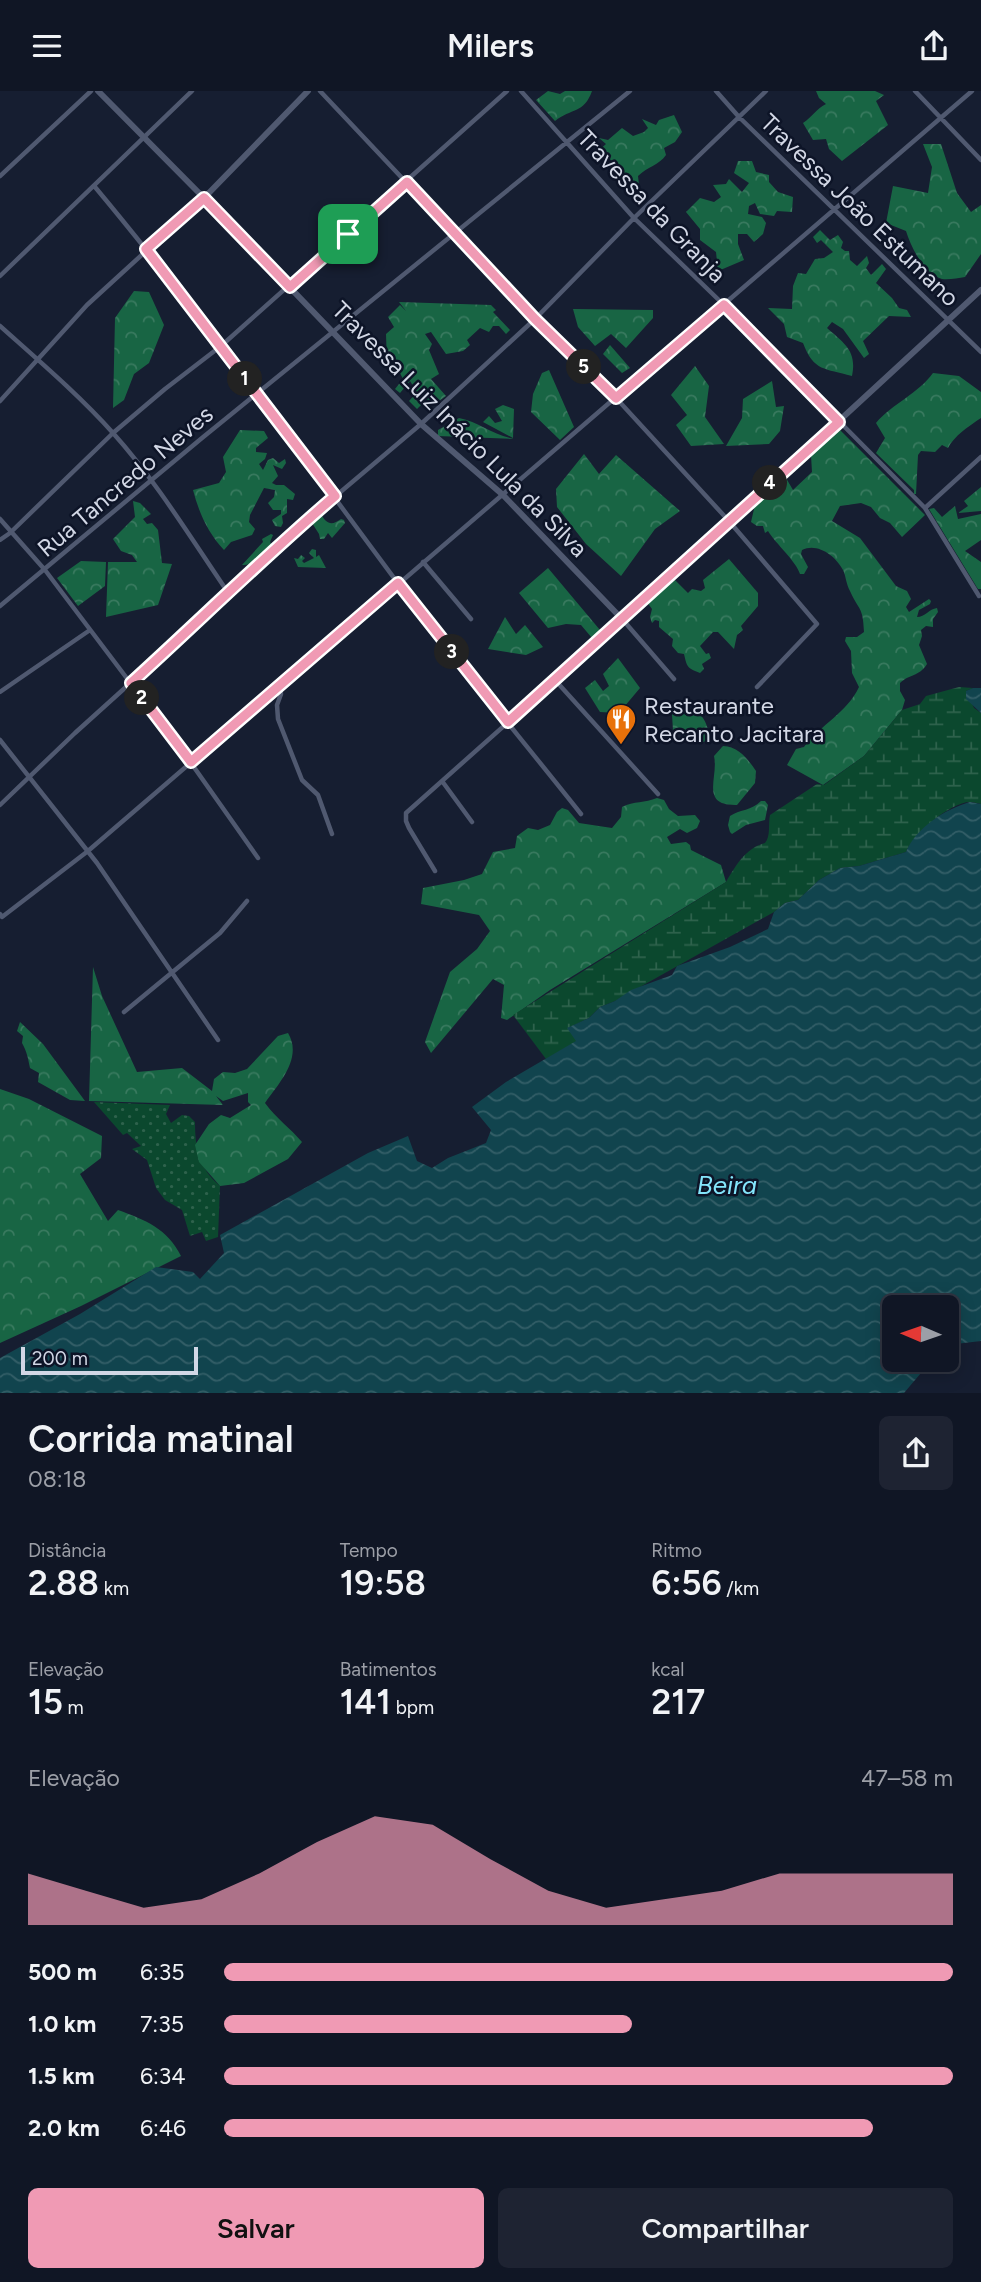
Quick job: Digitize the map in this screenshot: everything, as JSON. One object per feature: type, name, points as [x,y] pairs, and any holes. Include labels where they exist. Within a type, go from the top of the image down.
[{"type":"street","points":[[0,176],[91,91]]},
{"type":"street","name":"Travessa Luiz Inácio Lula da Silva","points":[[98,91],[146,137],[421,424],[503,495],[674,679]]},
{"type":"street","points":[[0,276],[192,91]]},
{"type":"street","points":[[0,401],[86,305],[204,198],[308,91]]},
{"type":"street","points":[[320,91],[535,319],[616,398],[729,520],[817,624],[757,687]]},
{"type":"street","points":[[0,540],[113,433],[221,347],[507,91]]},
{"type":"street","name":"Travessa da Granja","points":[[521,91],[634,218],[925,508],[979,596]]},
{"type":"street","name":"Rua Tancredo Neves","points":[[0,606],[630,91]]},
{"type":"street","name":"Travessa João Estumano","points":[[716,91],[739,117],[981,352]]},
{"type":"street","points":[[0,805],[75,733],[229,594],[267,554],[421,424],[535,319],[634,218],[766,91]]},
{"type":"street","points":[[915,91],[981,160]]},
{"type":"street","points":[[1,916],[88,851],[972,91]]},
{"type":"street","points":[[95,187],[257,394],[398,583],[581,814]]},
{"type":"street","points":[[435,871],[405,817],[981,290]]},
{"type":"street","points":[[0,326],[113,433],[151,482],[229,594]]},
{"type":"street","points":[[925,508],[981,457]]},
{"type":"street","points":[[0,519],[45,570],[90,629],[191,762],[258,858]]},
{"type":"street","points":[[423,562],[471,619]]},
{"type":"street","points":[[0,692],[90,629]]},
{"type":"street","points":[[555,680],[657,794]]},
{"type":"street","points":[[280,686],[281,694],[276,705],[278,719],[302,780],[318,795],[332,834]]},
{"type":"street","points":[[0,740],[88,851],[218,1040]]},
{"type":"street","points":[[442,781],[472,822]]},
{"type":"street","points":[[124,1012],[220,933],[247,901]]},
{"type":"green space","points":[[548,91],[560,94],[565,91],[592,91],[585,104],[555,121],[536,100]]},
{"type":"green space","points":[[816,91],[875,91],[884,95],[876,101],[888,125],[842,161],[829,149],[826,139],[813,140],[803,123],[826,104]]},
{"type":"green space","points":[[674,115],[682,132],[675,142],[664,148],[666,155],[663,158],[638,176],[639,185],[630,188],[623,185],[622,177],[613,173],[615,165],[609,158],[596,153],[606,144],[599,138],[608,140],[622,128],[633,136],[648,128],[642,119],[656,125],[659,120]]},
{"type":"green space","points":[[923,144],[941,144],[957,193],[971,212],[981,205],[981,254],[965,277],[942,279],[929,272],[911,245],[906,231],[886,223],[893,186],[928,193],[932,167]]},
{"type":"green space","points":[[738,161],[752,161],[756,172],[769,175],[769,182],[778,192],[793,197],[792,212],[777,211],[774,216],[760,214],[755,203],[749,206],[748,214],[762,217],[766,223],[763,234],[754,242],[747,234],[738,234],[738,244],[744,260],[718,271],[716,252],[700,240],[700,229],[686,212],[700,198],[714,202],[721,197],[713,185],[726,184],[729,179],[742,192],[749,183],[734,173]]},
{"type":"green space","points":[[820,230],[830,240],[838,235],[843,242],[841,248],[849,251],[850,260],[857,266],[867,256],[869,263],[866,268],[871,275],[882,264],[886,269],[876,283],[899,308],[907,310],[911,317],[889,316],[863,341],[869,354],[864,358],[843,329],[832,322],[827,328],[851,354],[852,376],[816,364],[803,343],[787,337],[784,324],[768,308],[792,309],[793,286],[798,273],[806,274],[815,259],[824,258],[833,252],[821,240],[817,243],[813,237]]},
{"type":"green space","points":[[134,291],[149,292],[164,325],[149,363],[134,374],[124,400],[113,408],[115,318]]},
{"type":"green space","points":[[399,302],[491,305],[496,310],[493,312],[510,330],[506,334],[499,326],[493,326],[489,332],[480,328],[467,340],[470,345],[463,351],[446,354],[431,332],[425,334],[432,344],[429,350],[439,374],[431,379],[446,396],[432,406],[427,399],[417,409],[409,401],[417,392],[410,381],[400,393],[395,389],[403,379],[398,369],[387,362],[386,334],[394,327],[388,317],[400,305],[406,311]]},
{"type":"green space","points":[[573,309],[653,310],[653,318],[626,348],[611,334],[595,346],[578,327]]},
{"type":"green space","points":[[610,345],[630,368],[622,373],[603,354]]},
{"type":"green space","points":[[695,366],[709,386],[705,417],[724,444],[691,446],[676,425],[687,415],[671,395]]},
{"type":"green space","points":[[549,370],[574,427],[560,440],[531,412],[533,394],[542,373]]},
{"type":"green space","points":[[933,373],[959,376],[981,392],[981,418],[958,435],[948,448],[942,445],[935,452],[921,451],[918,455],[914,494],[914,490],[876,453],[885,438],[876,423]]},
{"type":"green space","points":[[772,381],[776,407],[784,406],[780,431],[769,444],[726,446],[742,418],[743,399]]},
{"type":"green space","points":[[503,405],[514,409],[513,438],[483,422],[489,416],[495,423],[502,421],[495,409]]},
{"type":"green space","points":[[459,418],[514,439],[438,436],[438,430]]},
{"type":"green space","points":[[838,428],[925,515],[902,537],[871,507],[861,503],[840,506],[832,521],[860,538],[896,586],[907,591],[911,599],[906,607],[909,612],[929,599],[930,604],[919,610],[917,617],[937,608],[938,612],[933,619],[933,627],[926,626],[921,630],[919,645],[927,664],[921,671],[900,683],[900,691],[905,700],[902,710],[864,756],[823,785],[787,765],[796,749],[804,747],[841,711],[859,687],[852,673],[851,651],[845,641],[846,637],[857,637],[864,632],[862,613],[843,570],[831,555],[820,549],[802,550],[801,554],[808,567],[804,574],[800,574],[768,531],[765,533],[763,526],[751,522],[755,505],[786,478],[793,490],[812,472],[811,455]]},
{"type":"green space","points":[[240,430],[264,431],[268,438],[256,448],[256,452],[267,453],[259,464],[263,470],[268,460],[273,458],[279,463],[285,459],[286,463],[282,469],[273,465],[278,476],[272,483],[284,485],[295,494],[293,500],[287,499],[287,513],[282,516],[281,527],[275,526],[272,520],[281,514],[281,510],[273,510],[268,503],[274,497],[275,490],[264,488],[250,515],[249,522],[255,529],[252,535],[231,542],[224,550],[205,522],[193,490],[219,483],[226,472],[223,457]]},
{"type":"green space","points":[[584,454],[599,474],[616,455],[680,511],[655,529],[621,576],[586,544],[557,507],[556,489]]},
{"type":"green space","points":[[981,487],[981,511],[958,513],[968,506],[964,501]]},
{"type":"green space","points":[[133,501],[140,503],[151,514],[143,519],[158,530],[162,563],[172,564],[158,605],[106,617],[108,562],[137,562],[132,555],[121,551],[113,539],[135,517]]},
{"type":"green space","points":[[955,506],[958,519],[981,514],[981,540],[965,551],[981,562],[981,589],[978,589],[929,509],[934,508],[942,517]]},
{"type":"green space","points":[[321,514],[330,523],[344,520],[345,523],[332,538],[328,533],[324,539],[320,539],[312,523]]},
{"type":"green space","points":[[271,534],[272,545],[267,552],[255,561],[242,565],[263,542],[262,539]]},
{"type":"green space","points":[[312,549],[316,550],[316,557],[319,555],[326,568],[298,567],[294,558],[298,559],[301,555],[305,558],[302,561],[304,563],[314,558],[309,553]]},
{"type":"green space","points":[[729,559],[758,593],[758,606],[741,626],[743,630],[737,635],[734,649],[718,632],[713,632],[700,646],[711,658],[702,664],[704,669],[700,673],[690,668],[684,654],[678,653],[672,646],[673,639],[659,627],[659,621],[652,623],[652,609],[647,602],[675,580],[688,593],[692,589],[701,591],[705,588],[703,580]]},
{"type":"green space","points":[[81,561],[106,562],[105,586],[78,606],[57,578]]},
{"type":"green space","points":[[548,568],[600,630],[592,638],[581,625],[566,624],[548,628],[519,593]]},
{"type":"green space","points":[[505,617],[516,634],[525,625],[543,647],[526,655],[488,649]]},
{"type":"green space","points":[[618,658],[640,688],[619,713],[600,712],[585,688],[595,680],[603,691],[609,686],[603,674]]},
{"type":"green space","points":[[959,687],[973,688],[966,691],[974,708],[981,713],[981,804],[970,802],[953,807],[924,829],[906,852],[859,866],[840,868],[819,880],[798,900],[785,903],[774,912],[600,1007],[589,1018],[568,1028],[577,1041],[546,1059],[513,1015],[726,882],[747,853],[767,840],[770,815],[817,784],[824,785],[864,756],[902,710],[920,704],[926,696]]},
{"type":"green space","points":[[683,709],[699,714],[704,720],[710,735],[704,742],[673,731],[672,714]]},
{"type":"green space","points":[[723,746],[738,751],[756,771],[755,783],[737,805],[718,801],[714,795],[714,756]]},
{"type":"green space","points":[[657,798],[664,800],[669,809],[678,816],[695,815],[700,821],[697,828],[687,833],[680,829],[667,837],[671,844],[686,842],[691,850],[721,865],[726,882],[550,990],[507,1020],[501,1018],[504,985],[493,979],[431,1053],[425,1042],[450,972],[477,949],[490,931],[479,915],[421,904],[423,888],[482,874],[493,852],[515,848],[517,836],[528,828],[538,830],[550,825],[562,808],[568,810],[579,823],[612,828],[621,817],[622,807]]},
{"type":"green space","points":[[761,801],[768,805],[765,820],[746,825],[732,834],[728,825],[730,816]]},
{"type":"green space","points":[[93,967],[102,996],[137,1072],[182,1068],[212,1091],[214,1079],[223,1072],[235,1073],[247,1069],[278,1036],[288,1033],[292,1042],[291,1061],[265,1103],[302,1142],[288,1159],[244,1183],[220,1186],[199,1162],[195,1145],[209,1124],[221,1115],[230,1118],[251,1105],[248,1102],[248,1093],[223,1101],[216,1096],[223,1105],[89,1101]]},
{"type":"green space","points":[[20,1022],[43,1044],[85,1101],[70,1100],[38,1082],[39,1073],[30,1068],[22,1043],[23,1036],[17,1031]]},
{"type":"green space","points":[[0,1089],[29,1099],[102,1136],[101,1158],[80,1174],[108,1221],[118,1210],[146,1222],[169,1238],[181,1256],[0,1343]]},
{"type":"green space","points":[[94,1102],[170,1105],[166,1114],[171,1123],[182,1115],[189,1116],[195,1122],[196,1141],[203,1165],[220,1186],[218,1237],[206,1241],[202,1232],[190,1236],[182,1210],[165,1200],[156,1188],[147,1160],[132,1149],[141,1146],[127,1133],[123,1135]]},
{"type":"water","points":[[981,688],[981,713],[966,699],[966,691]]},
{"type":"water","name":"Beira","points":[[970,802],[981,804],[981,1341],[959,1344],[959,1295],[882,1295],[882,1372],[922,1372],[904,1393],[0,1393],[0,1358],[80,1314],[156,1267],[193,1272],[200,1279],[224,1253],[220,1235],[368,1153],[408,1136],[417,1161],[432,1168],[448,1158],[486,1143],[491,1130],[472,1107],[506,1082],[576,1041],[567,1028],[589,1018],[600,1007],[631,990],[672,975],[677,966],[730,947],[768,929],[774,912],[785,903],[798,900],[819,880],[840,868],[859,866],[906,852],[924,827],[951,809]]},
{"type":"place","name":"Restaurante Recanto Jacitara","points":[[621,746]]},
{"type":"route","points":[[407,182],[535,319],[616,398],[724,305],[839,422],[508,722],[398,583],[191,762],[131,683],[229,594],[267,554],[335,496],[146,249],[204,198],[290,287],[348,234],[407,182]]}]
